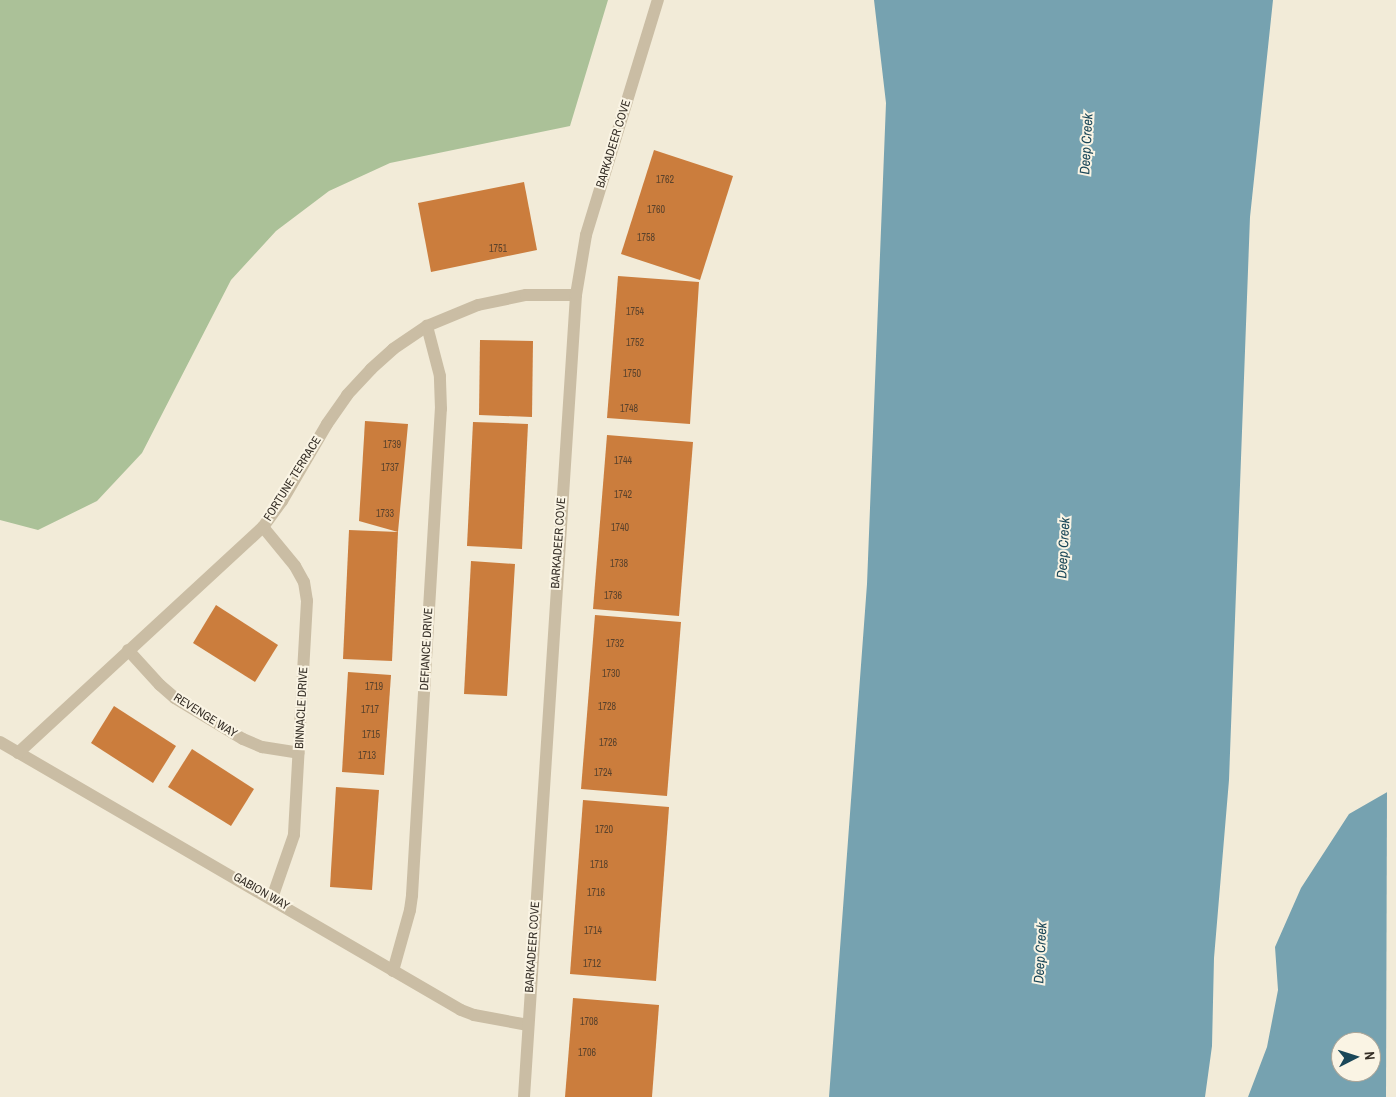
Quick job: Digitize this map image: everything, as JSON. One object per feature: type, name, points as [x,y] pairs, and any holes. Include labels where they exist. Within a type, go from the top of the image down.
[{"type":"street","name":"BARKADEER COVE","points":[[524,1097],[576,295],[586,235],[658,0]]},
{"type":"street","name":"FORTUNE TERRACE","points":[[18,753],[263,527],[282,501],[327,424],[347,395],[393,349],[427,326],[478,305],[526,295],[576,295]]},
{"type":"street","name":"DEFIANCE DRIVE","points":[[393,971],[410,910],[412,895],[442,409],[440,376],[427,326]]},
{"type":"street","name":"BINNACLE DRIVE","points":[[263,527],[295,566],[304,582],[307,601],[294,835],[272,898]]},
{"type":"street","name":"REVENGE WAY","points":[[128,650],[160,685],[175,698],[243,739],[262,747],[299,753]]},
{"type":"street","name":"GABION WAY","points":[[0,742],[272,898],[460,1010],[474,1015],[528,1025]]},
{"type":"green space","points":[[0,0],[608,0],[570,126],[390,163],[329,191],[276,231],[231,280],[142,453],[97,501],[38,530],[0,520]]},
{"type":"water","name":"Deep Creek","points":[[874,0],[1273,0],[1250,217],[1229,780],[1214,958],[1212,1046],[1205,1097],[829,1097],[867,584],[886,103]]},
{"type":"water","points":[[1396,787],[1396,1097],[1248,1097],[1267,1047],[1278,990],[1275,947],[1301,888],[1349,814]]},
{"type":"pier","points":[[1396,785],[1396,1097],[1386,1097],[1387,790]]},
{"type":"building","points":[[654,150],[733,176],[700,280],[621,254]]},
{"type":"building","points":[[524,182],[537,250],[431,272],[418,203]]},
{"type":"building","points":[[618,276],[699,282],[690,424],[607,418]]},
{"type":"building","points":[[480,340],[533,341],[532,417],[479,415]]},
{"type":"building","points":[[365,421],[408,424],[398,532],[359,521]]},
{"type":"building","points":[[473,422],[528,424],[522,549],[467,546]]},
{"type":"building","points":[[607,435],[693,442],[679,616],[593,609]]},
{"type":"building","points":[[349,530],[398,532],[392,661],[343,659]]},
{"type":"building","points":[[471,561],[515,564],[507,696],[464,694]]},
{"type":"building","points":[[216,605],[278,645],[255,682],[193,643]]},
{"type":"building","points":[[595,615],[681,622],[667,796],[581,789]]},
{"type":"building","points":[[348,672],[391,675],[384,775],[342,772]]},
{"type":"building","points":[[114,706],[176,746],[153,783],[91,743]]},
{"type":"building","points":[[192,749],[254,789],[231,826],[168,787]]},
{"type":"building","points":[[336,787],[379,790],[372,890],[330,887]]},
{"type":"building","points":[[583,800],[669,807],[656,981],[570,974]]},
{"type":"building","points":[[573,998],[659,1005],[652,1097],[565,1097]]}]
